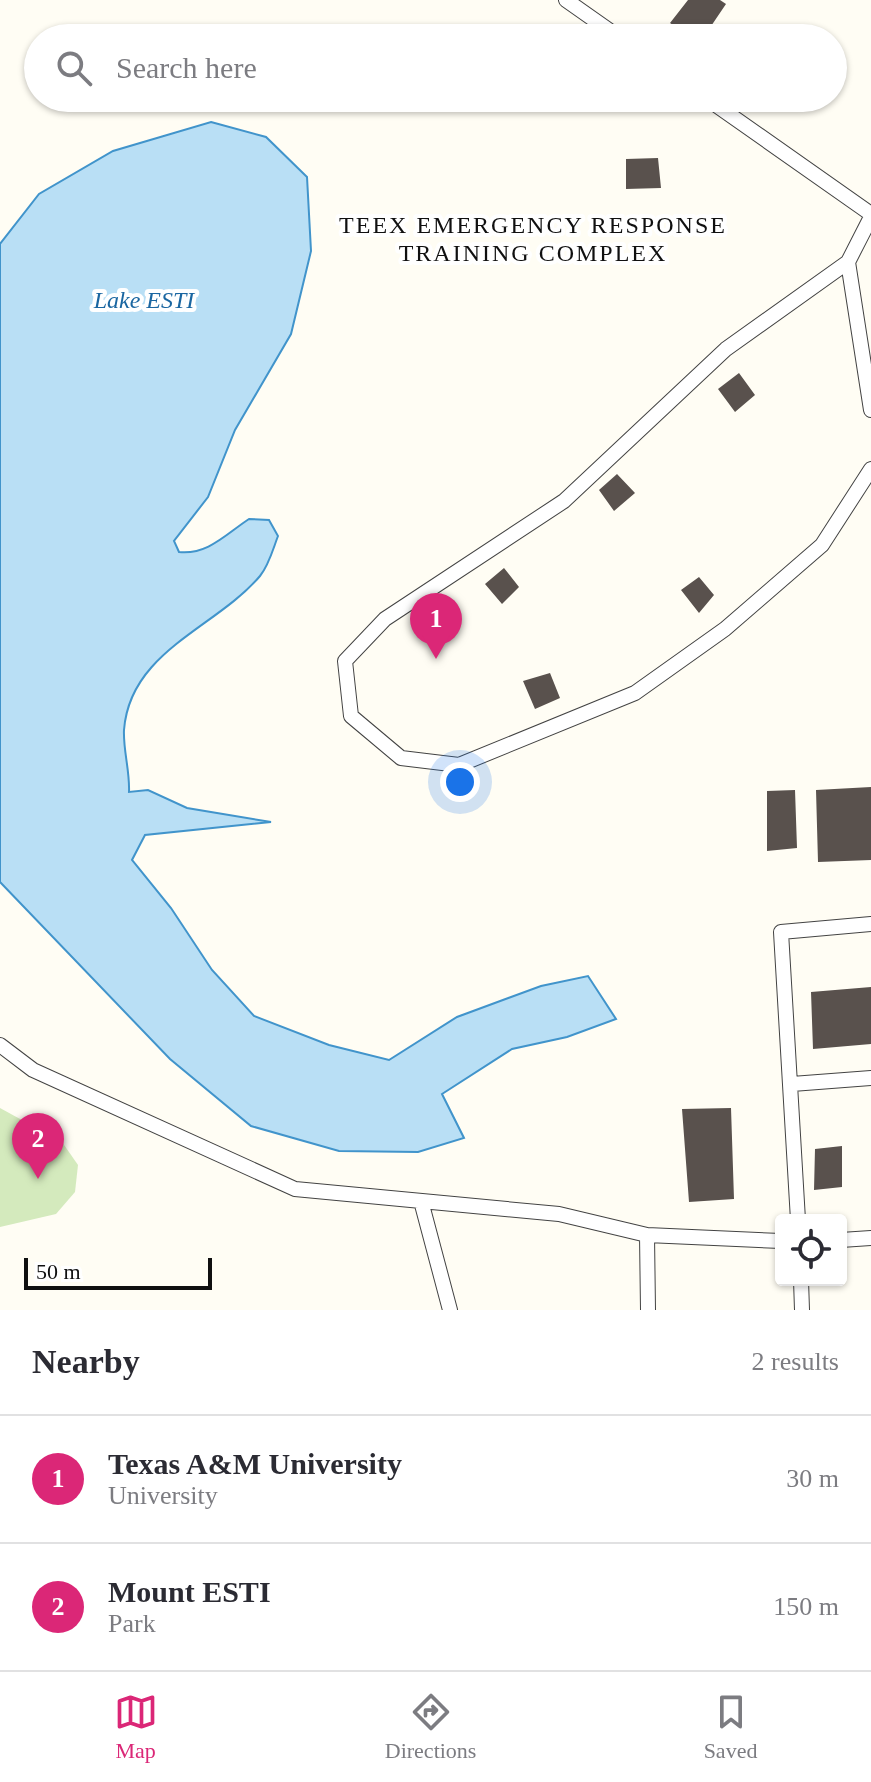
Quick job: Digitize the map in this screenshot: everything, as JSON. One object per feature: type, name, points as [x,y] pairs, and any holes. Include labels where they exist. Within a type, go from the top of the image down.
[{"type":"lane","points":[[566,0],[600,24]]},
{"type":"lane","points":[[726,112],[871,216],[848,262],[726,349],[564,501],[385,619],[345,661],[351,716],[401,758],[459,765],[551,731],[635,693],[725,629],[822,545],[871,469]]},
{"type":"lane","points":[[848,262],[871,410]]},
{"type":"lane","points":[[798,1214],[781,932],[871,924]]},
{"type":"lane","points":[[0,1045],[33,1070],[295,1189],[559,1214],[647,1235],[775,1241]]},
{"type":"lane","points":[[792,1084],[871,1078]]},
{"type":"lane","points":[[421,1201],[450,1310]]},
{"type":"lane","points":[[647,1235],[648,1310]]},
{"type":"lane","points":[[847,1240],[871,1238]]},
{"type":"lane","points":[[801,1286],[802,1310]]},
{"type":"green space","points":[[0,1108],[62,1142],[78,1165],[75,1192],[56,1214],[0,1227]]},
{"type":"water","name":"Lake ESTI","points":[[211,122],[266,137],[307,177],[311,251],[291,334],[235,430],[208,497],[174,541],[179,552],[199,550],[249,519],[269,520],[278,536],[260,576],[242,594],[158,660],[142,680],[130,703],[124,745],[129,792],[148,790],[187,808],[271,822],[145,835],[132,860],[171,908],[212,970],[254,1016],[329,1045],[389,1060],[457,1017],[541,986],[588,976],[616,1019],[567,1037],[512,1049],[442,1094],[464,1138],[418,1152],[339,1151],[251,1126],[170,1059],[0,882],[0,244],[39,194],[113,151]]},
{"type":"building","points":[[688,0],[720,0],[726,4],[712,24],[670,23]]},
{"type":"building","points":[[658,158],[661,188],[626,189],[626,159]]},
{"type":"building","points":[[739,373],[755,395],[735,412],[718,389]]},
{"type":"building","points":[[617,474],[635,493],[614,511],[599,490]]},
{"type":"building","points":[[504,568],[519,587],[502,604],[485,584]]},
{"type":"building","points":[[699,577],[714,595],[699,613],[681,590]]},
{"type":"building","points":[[550,673],[560,698],[535,709],[523,681]]},
{"type":"building","points":[[871,787],[871,860],[818,862],[816,790]]},
{"type":"building","points":[[795,790],[797,848],[767,851],[767,791]]},
{"type":"building","points":[[871,987],[871,1044],[813,1049],[811,992]]},
{"type":"building","points":[[731,1108],[734,1199],[689,1202],[682,1109]]},
{"type":"building","points":[[842,1146],[842,1187],[814,1190],[815,1149]]},
{"type":"place","name":"Texas A&M University","points":[[436,659]]},
{"type":"place","name":"Mount ESTI","points":[[38,1179]]},
{"type":"district","name":"TEEX EMERGENCY RESPONSE TRAINING COMPLEX","points":[[533,239]]}]
